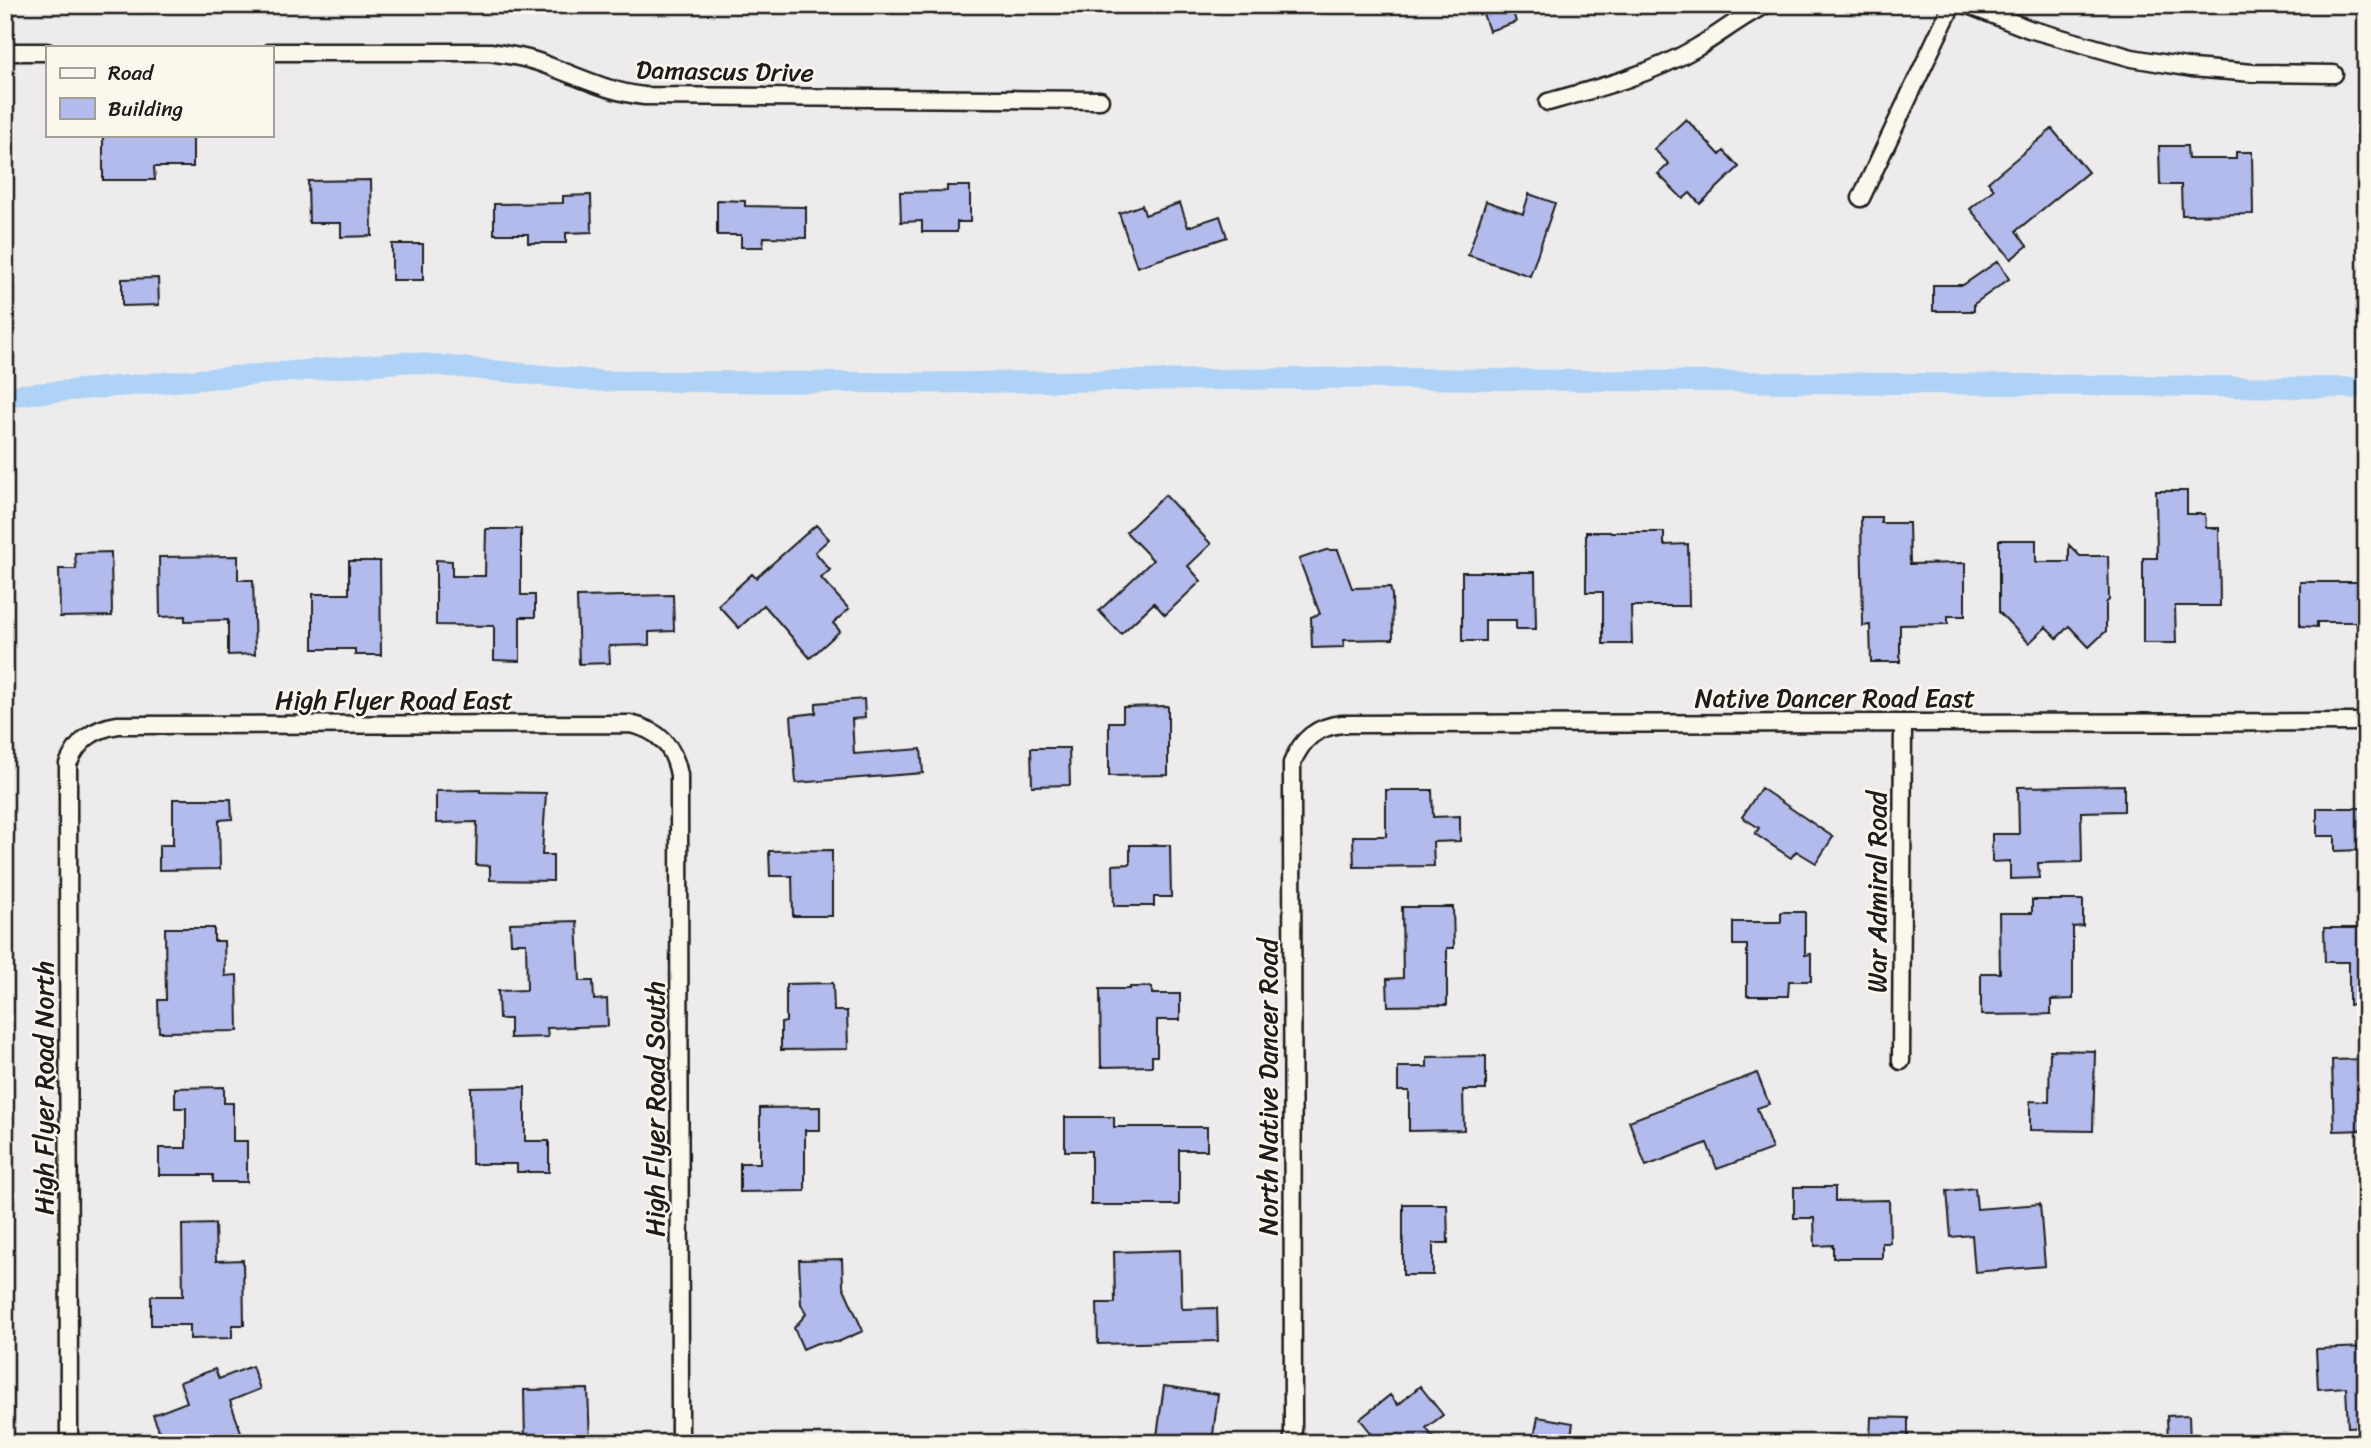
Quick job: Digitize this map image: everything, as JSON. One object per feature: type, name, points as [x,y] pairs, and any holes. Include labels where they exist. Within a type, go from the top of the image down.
[{"type":"street","points":[[1548,102],[1620,82],[1651,70],[1696,48],[1765,5]]},
{"type":"street","points":[[1861,198],[1952,5]]},
{"type":"street","points":[[1968,5],[2029,29],[2132,58],[2192,68],[2253,73],[2334,74]]},
{"type":"street","points":[[5,52],[46,52]]},
{"type":"street","name":"Damascus Drive","points":[[273,52],[490,52],[540,62],[606,90],[644,96],[1100,100]]},
{"type":"street","name":"Native Dancer Road East","points":[[1308,736],[1326,726],[1342,723],[2366,722]]},
{"type":"street","name":"War Admiral Road","points":[[1901,1061],[1903,723]]},
{"type":"street","name":"High Flyer Road East","points":[[84,738],[102,727],[118,725],[630,724],[659,735],[673,753],[679,775]]},
{"type":"street","name":"North Native Dancer Road","points":[[1293,1443],[1292,763],[1298,748],[1308,736]]},
{"type":"street","name":"High Flyer Road North","points":[[69,1443],[68,764],[74,750],[84,738]]},
{"type":"street","name":"High Flyer Road South","points":[[679,775],[680,1443]]},
{"type":"building","points":[[1480,5],[1511,5],[1516,22],[1489,31]]},
{"type":"building","points":[[1686,119],[1720,155],[1724,151],[1739,167],[1700,204],[1690,193],[1683,199],[1658,174],[1669,164],[1654,149]]},
{"type":"building","points":[[2052,129],[2088,172],[2016,231],[2027,246],[2011,259],[1970,209],[1994,189],[1988,182]]},
{"type":"building","points":[[103,136],[193,136],[193,167],[154,167],[155,180],[103,180]]},
{"type":"building","points":[[2159,146],[2187,146],[2188,159],[2236,159],[2236,152],[2252,152],[2253,214],[2182,215],[2181,185],[2160,185]]},
{"type":"building","points":[[371,180],[372,236],[341,237],[341,223],[309,223],[308,181]]},
{"type":"building","points":[[947,186],[970,186],[970,222],[957,222],[957,232],[922,232],[922,221],[901,222],[900,192],[947,191]]},
{"type":"building","points":[[1529,194],[1555,203],[1530,276],[1468,255],[1486,201],[1523,214]]},
{"type":"building","points":[[591,195],[592,232],[566,233],[566,243],[528,243],[528,234],[494,234],[494,204],[563,203],[563,196]]},
{"type":"building","points":[[717,200],[745,201],[745,206],[806,207],[806,238],[764,237],[763,247],[741,247],[741,235],[717,235]]},
{"type":"building","points":[[1180,203],[1188,227],[1220,216],[1227,237],[1137,267],[1119,213],[1142,205],[1145,215]]},
{"type":"building","points":[[392,244],[423,244],[423,280],[392,280]]},
{"type":"building","points":[[1998,261],[2009,279],[1974,304],[1974,311],[1933,311],[1933,285],[1963,285]]},
{"type":"building","points":[[158,278],[159,305],[122,306],[122,279]]},
{"type":"building","points":[[2156,491],[2187,491],[2187,514],[2205,514],[2206,528],[2219,528],[2220,606],[2175,606],[2176,643],[2143,643],[2143,558],[2157,558]]},
{"type":"building","points":[[1165,495],[1211,544],[1188,566],[1201,581],[1165,615],[1154,603],[1121,634],[1099,611],[1153,560],[1126,532]]},
{"type":"building","points":[[1861,517],[1881,517],[1881,523],[1909,523],[1910,564],[1965,563],[1965,616],[1948,616],[1948,624],[1900,625],[1900,662],[1871,662],[1870,625],[1863,626]]},
{"type":"building","points":[[816,525],[829,539],[815,552],[830,570],[821,578],[849,609],[833,623],[840,631],[810,658],[764,605],[739,628],[718,605],[752,574],[756,578]]},
{"type":"building","points":[[486,529],[521,529],[521,595],[535,595],[535,617],[520,617],[520,661],[494,660],[494,626],[436,625],[436,560],[452,561],[452,576],[485,576]]},
{"type":"building","points":[[1586,532],[1664,532],[1664,545],[1688,544],[1689,606],[1631,606],[1632,644],[1603,644],[1603,592],[1586,592]]},
{"type":"building","points":[[1999,540],[2036,540],[2036,562],[2069,562],[2069,545],[2080,556],[2108,556],[2109,600],[2106,603],[2106,631],[2089,647],[2069,626],[2057,638],[2046,627],[2029,643],[1999,612]]},
{"type":"building","points":[[1326,550],[1338,550],[1352,588],[1390,587],[1393,639],[1344,640],[1344,647],[1312,648],[1311,617],[1320,614],[1299,559]]},
{"type":"building","points":[[111,552],[112,616],[60,617],[59,569],[76,569],[75,553]]},
{"type":"building","points":[[238,556],[238,580],[253,580],[255,654],[228,655],[228,620],[185,621],[185,616],[160,617],[159,557]]},
{"type":"building","points":[[349,561],[380,561],[381,655],[355,655],[355,649],[313,649],[313,594],[349,594]]},
{"type":"building","points":[[1462,572],[1535,572],[1536,629],[1516,629],[1516,620],[1485,620],[1485,641],[1462,641]]},
{"type":"building","points":[[2300,582],[2363,582],[2363,622],[2317,622],[2317,627],[2300,626]]},
{"type":"building","points":[[673,595],[674,631],[649,632],[649,645],[609,646],[610,663],[579,664],[577,597]]},
{"type":"building","points":[[864,699],[865,718],[852,719],[854,754],[921,749],[923,773],[796,783],[791,716],[816,713],[816,703]]},
{"type":"building","points":[[1168,706],[1168,775],[1109,776],[1109,722],[1123,722],[1123,707]]},
{"type":"building","points":[[1031,748],[1069,748],[1070,785],[1032,786]]},
{"type":"building","points":[[2124,785],[2124,811],[2081,812],[2082,862],[2038,863],[2039,878],[2010,879],[2010,861],[1992,862],[1992,834],[2019,834],[2018,787]]},
{"type":"building","points":[[1761,788],[1833,837],[1816,863],[1796,851],[1791,858],[1755,834],[1759,828],[1742,817]]},
{"type":"building","points":[[1386,790],[1432,790],[1433,817],[1460,816],[1460,841],[1433,842],[1434,866],[1354,867],[1353,836],[1386,836]]},
{"type":"building","points":[[436,791],[546,793],[542,855],[553,855],[553,881],[490,880],[490,866],[476,865],[477,822],[436,823]]},
{"type":"building","points":[[173,799],[231,799],[232,819],[219,820],[220,869],[159,870],[159,845],[173,845]]},
{"type":"building","points":[[2317,808],[2366,808],[2363,850],[2335,851],[2335,836],[2317,836]]},
{"type":"building","points":[[1130,845],[1170,845],[1171,897],[1154,897],[1154,906],[1114,906],[1113,865],[1130,864]]},
{"type":"building","points":[[832,850],[832,916],[793,916],[792,876],[770,876],[769,851]]},
{"type":"building","points":[[2032,900],[2083,900],[2083,926],[2073,927],[2073,999],[2051,1000],[2051,1014],[1981,1015],[1981,973],[2000,973],[1999,913],[2032,913]]},
{"type":"building","points":[[1402,907],[1453,907],[1454,948],[1447,948],[1447,1005],[1388,1006],[1387,979],[1403,978]]},
{"type":"building","points":[[1781,912],[1805,912],[1805,955],[1811,954],[1811,981],[1789,981],[1788,996],[1747,996],[1747,945],[1733,945],[1733,922],[1781,922]]},
{"type":"building","points":[[577,921],[580,981],[593,981],[594,1000],[607,999],[608,1026],[547,1028],[548,1037],[510,1038],[510,1019],[499,1019],[498,991],[527,990],[526,943],[511,943],[510,923]]},
{"type":"building","points":[[165,928],[214,928],[214,941],[224,941],[225,976],[237,975],[238,1031],[159,1032],[158,1000],[166,1000]]},
{"type":"building","points":[[2324,928],[2366,928],[2366,1005],[2349,1005],[2349,962],[2325,962]]},
{"type":"building","points":[[833,983],[834,1011],[847,1011],[848,1049],[781,1050],[781,1023],[786,1022],[786,984]]},
{"type":"building","points":[[1152,987],[1152,994],[1180,994],[1180,1020],[1157,1020],[1157,1056],[1152,1056],[1152,1066],[1101,1067],[1100,989]]},
{"type":"building","points":[[2050,1050],[2095,1051],[2093,1131],[2030,1130],[2030,1101],[2049,1102]]},
{"type":"building","points":[[1486,1056],[1486,1090],[1463,1090],[1464,1130],[1409,1131],[1409,1091],[1398,1091],[1398,1067],[1427,1067],[1427,1057]]},
{"type":"building","points":[[2366,1059],[2366,1130],[2334,1131],[2332,1060]]},
{"type":"building","points":[[1757,1073],[1769,1104],[1757,1108],[1772,1149],[1717,1169],[1707,1143],[1646,1166],[1629,1121]]},
{"type":"building","points":[[224,1087],[224,1103],[233,1103],[233,1141],[247,1141],[247,1182],[213,1182],[213,1175],[159,1175],[159,1148],[186,1148],[186,1108],[175,1108],[175,1088]]},
{"type":"building","points":[[525,1087],[525,1141],[549,1141],[549,1172],[517,1172],[517,1164],[472,1164],[471,1088]]},
{"type":"building","points":[[820,1107],[820,1130],[805,1130],[805,1191],[740,1192],[740,1163],[760,1163],[760,1108]]},
{"type":"building","points":[[1065,1117],[1114,1117],[1114,1127],[1207,1127],[1207,1150],[1179,1150],[1179,1205],[1091,1205],[1091,1151],[1065,1151]]},
{"type":"building","points":[[1794,1187],[1835,1187],[1835,1201],[1889,1200],[1890,1243],[1882,1243],[1882,1258],[1833,1258],[1833,1245],[1815,1246],[1814,1218],[1794,1218]]},
{"type":"building","points":[[1975,1188],[1977,1209],[2040,1204],[2045,1266],[1975,1272],[1972,1235],[1951,1237],[1947,1191]]},
{"type":"building","points":[[1403,1204],[1447,1204],[1448,1243],[1433,1243],[1433,1275],[1403,1275]]},
{"type":"building","points":[[215,1224],[216,1261],[243,1260],[244,1325],[232,1325],[232,1338],[190,1339],[190,1325],[151,1325],[151,1296],[183,1296],[182,1225]]},
{"type":"building","points":[[1180,1250],[1182,1309],[1217,1308],[1218,1341],[1098,1344],[1097,1303],[1115,1303],[1114,1252]]},
{"type":"building","points":[[842,1259],[843,1286],[863,1331],[838,1342],[817,1343],[803,1349],[794,1328],[806,1314],[801,1304],[799,1260]]},
{"type":"building","points":[[2366,1347],[2366,1426],[2348,1427],[2346,1387],[2318,1389],[2316,1349]]},
{"type":"building","points":[[252,1366],[260,1389],[230,1401],[245,1443],[188,1443],[186,1437],[164,1443],[153,1415],[187,1402],[180,1382],[215,1369],[219,1379]]},
{"type":"building","points":[[1164,1386],[1218,1394],[1212,1443],[1156,1443]]},
{"type":"building","points":[[1420,1386],[1443,1415],[1426,1428],[1438,1443],[1379,1443],[1360,1419],[1390,1395],[1398,1405]]},
{"type":"building","points":[[588,1389],[590,1443],[525,1443],[524,1390]]},
{"type":"building","points":[[2189,1415],[2190,1443],[2168,1443],[2167,1416]]},
{"type":"building","points":[[1538,1417],[1573,1423],[1570,1443],[1533,1443]]},
{"type":"building","points":[[1871,1417],[1908,1418],[1908,1443],[1870,1443]]},
{"type":"waterway","points":[[5,396],[405,362],[600,381],[933,383],[1346,378],[2366,388]]}]
